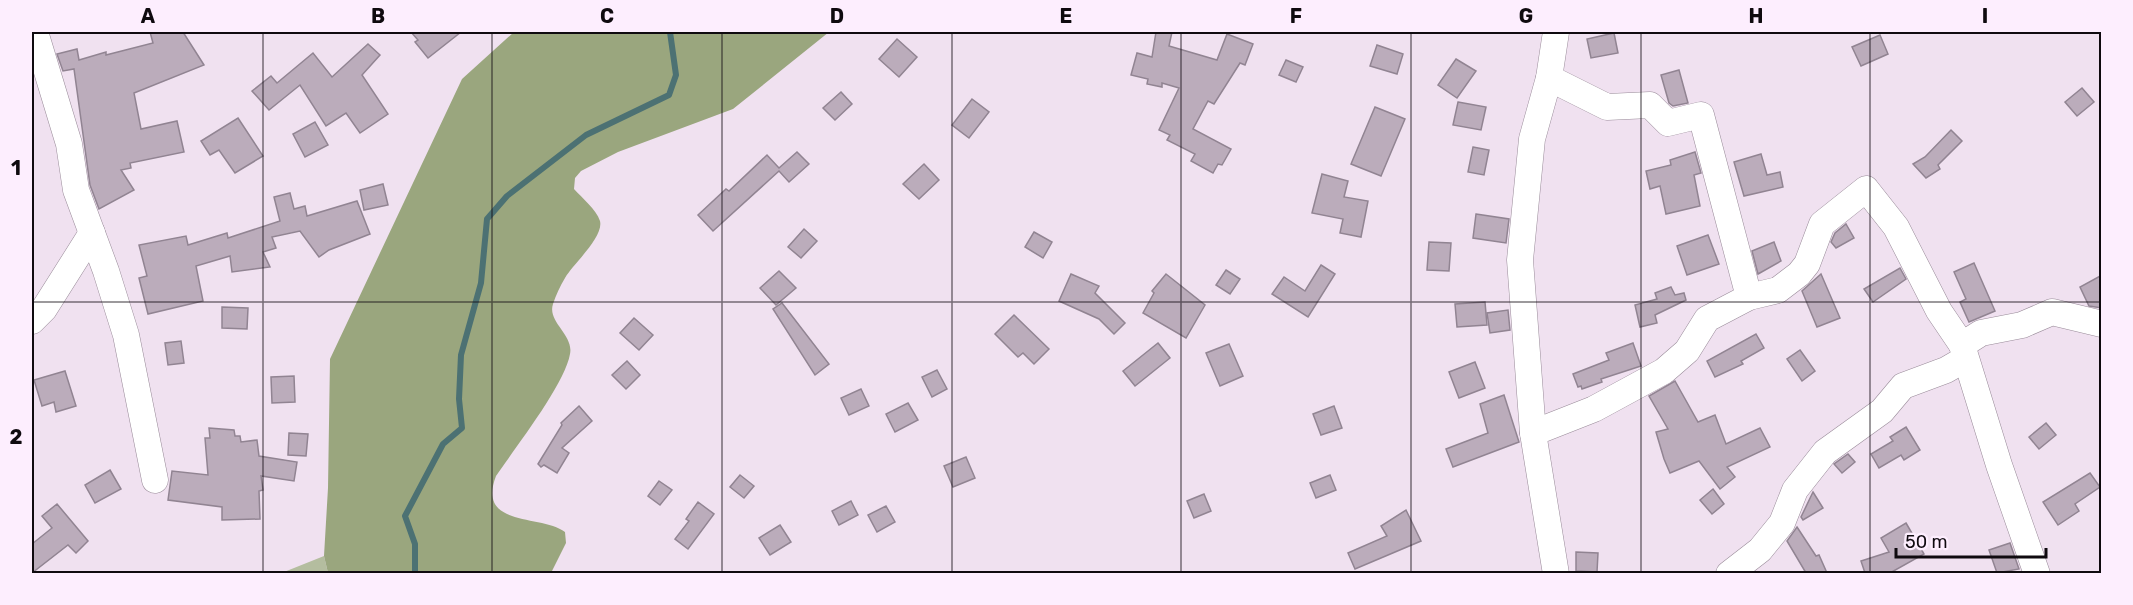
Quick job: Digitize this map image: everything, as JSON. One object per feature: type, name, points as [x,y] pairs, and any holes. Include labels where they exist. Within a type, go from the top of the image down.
[{"type":"street","points":[[36,32],[69,144],[76,190],[126,335],[155,480]]},
{"type":"street","points":[[1556,32],[1549,78],[1532,139],[1520,260],[1533,433],[1556,573]]},
{"type":"street","points":[[1549,78],[1607,107],[1650,105],[1668,123],[1701,115],[1749,297]]},
{"type":"street","points":[[1533,433],[1594,410],[1664,371],[1687,351],[1707,319],[1749,297],[1778,290],[1808,264],[1822,224],[1866,189],[1896,227],[1963,352],[2037,573]]},
{"type":"street","points":[[32,321],[44,309],[92,233]]},
{"type":"street","points":[[1729,573],[1760,550],[1782,523],[1795,490],[1825,452],[1882,411],[1903,386],[1946,370],[1981,333],[2022,325],[2052,312],[2102,324]]},
{"type":"green space","points":[[514,32],[829,32],[733,109],[618,152],[581,171],[575,178],[574,189],[595,212],[600,221],[600,227],[593,242],[565,278],[553,304],[554,317],[568,341],[570,354],[559,382],[496,476],[492,493],[495,504],[503,512],[565,532],[566,543],[552,571],[545,574],[328,573],[324,556],[328,488],[330,359],[462,79]]},
{"type":"green space","points":[[324,556],[328,573],[279,574]]},
{"type":"building","points":[[150,32],[183,32],[204,65],[134,93],[141,129],[177,121],[184,152],[130,163],[131,168],[121,170],[134,190],[99,209],[90,185],[74,69],[63,71],[57,54],[77,49],[79,60],[106,52],[106,55],[153,43]]},
{"type":"building","points":[[411,32],[461,32],[428,58],[415,42],[418,40]]},
{"type":"building","points":[[1156,32],[1172,32],[1169,46],[1217,60],[1227,34],[1253,44],[1245,65],[1240,63],[1214,104],[1208,101],[1193,129],[1231,149],[1222,165],[1218,164],[1213,173],[1191,161],[1195,154],[1167,140],[1170,135],[1159,130],[1179,88],[1162,83],[1162,87],[1147,84],[1148,79],[1131,75],[1137,53],[1152,57]]},
{"type":"building","points":[[1614,33],[1618,53],[1591,58],[1587,39]]},
{"type":"building","points":[[1880,35],[1888,54],[1861,66],[1852,47]]},
{"type":"building","points":[[897,39],[917,57],[899,77],[879,59]]},
{"type":"building","points":[[368,44],[380,55],[362,75],[388,114],[360,133],[346,113],[326,126],[300,85],[269,110],[252,91],[271,76],[277,83],[313,53],[332,77]]},
{"type":"building","points":[[1377,45],[1403,54],[1397,74],[1370,66]]},
{"type":"building","points":[[1456,59],[1476,71],[1457,98],[1438,85]]},
{"type":"building","points":[[1286,60],[1303,67],[1296,82],[1279,75]]},
{"type":"building","points":[[1679,70],[1688,103],[1673,106],[1669,103],[1661,75]]},
{"type":"building","points":[[2082,88],[2094,102],[2077,116],[2065,102]]},
{"type":"building","points":[[841,92],[852,104],[835,120],[823,108]]},
{"type":"building","points":[[972,99],[989,112],[969,138],[952,125]]},
{"type":"building","points":[[1458,102],[1486,107],[1481,130],[1453,125]]},
{"type":"building","points":[[1375,107],[1405,119],[1381,176],[1351,164]]},
{"type":"building","points":[[238,118],[263,156],[235,173],[219,150],[210,155],[201,141]]},
{"type":"building","points":[[315,122],[328,145],[305,157],[293,134]]},
{"type":"building","points":[[1951,130],[1962,141],[1938,165],[1940,169],[1926,178],[1913,164],[1925,157]]},
{"type":"building","points":[[1473,147],[1489,150],[1484,175],[1468,172]]},
{"type":"building","points":[[797,152],[809,164],[789,182],[779,171],[713,231],[698,215],[726,189],[729,191],[767,155],[779,168]]},
{"type":"building","points":[[1695,152],[1701,173],[1694,175],[1700,206],[1666,214],[1660,186],[1650,189],[1646,171],[1671,165],[1670,160]]},
{"type":"building","points":[[1761,154],[1767,175],[1780,172],[1783,187],[1744,196],[1734,162]]},
{"type":"building","points":[[924,164],[939,180],[919,199],[903,184]]},
{"type":"building","points":[[1322,174],[1348,181],[1344,197],[1368,201],[1361,237],[1340,233],[1343,219],[1312,213]]},
{"type":"building","points":[[383,184],[388,205],[364,210],[360,190]]},
{"type":"building","points":[[290,193],[294,209],[305,206],[307,216],[357,201],[370,234],[329,250],[319,257],[300,231],[272,237],[276,248],[263,252],[270,267],[232,272],[230,256],[196,266],[203,301],[148,314],[139,278],[147,276],[139,245],[186,236],[188,245],[227,233],[228,238],[280,221],[274,197]]},
{"type":"building","points":[[1476,214],[1509,219],[1506,243],[1473,238]]},
{"type":"building","points":[[1846,224],[1854,238],[1836,248],[1831,242],[1835,233]]},
{"type":"building","points":[[804,229],[817,241],[801,258],[788,247]]},
{"type":"building","points":[[1034,232],[1052,242],[1043,258],[1025,247]]},
{"type":"building","points":[[1708,235],[1719,264],[1687,275],[1677,246]]},
{"type":"building","points":[[1429,242],[1451,243],[1449,271],[1427,270]]},
{"type":"building","points":[[1774,242],[1781,261],[1758,274],[1752,251]]},
{"type":"building","points":[[1974,263],[1995,311],[1969,322],[1960,302],[1966,299],[1954,272]]},
{"type":"building","points":[[1321,265],[1335,274],[1308,317],[1272,294],[1284,277],[1305,291]]},
{"type":"building","points":[[1900,268],[1906,279],[1873,302],[1864,289]]},
{"type":"building","points":[[1226,270],[1240,279],[1230,294],[1216,285]]},
{"type":"building","points":[[779,271],[796,288],[776,305],[760,288]]},
{"type":"building","points":[[1071,274],[1099,286],[1095,293],[1125,323],[1114,334],[1099,319],[1059,301]]},
{"type":"building","points":[[1166,274],[1205,305],[1186,338],[1143,313],[1154,293],[1152,291]]},
{"type":"building","points":[[1821,274],[1840,318],[1817,327],[1802,291]]},
{"type":"building","points":[[2102,275],[2102,308],[2089,306],[2080,287]]},
{"type":"building","points":[[1671,287],[1675,295],[1684,293],[1686,300],[1655,315],[1657,323],[1640,327],[1635,305],[1657,299],[1655,293]]},
{"type":"building","points":[[1485,302],[1487,325],[1457,327],[1455,304]]},
{"type":"building","points":[[782,303],[829,364],[815,375],[773,309]]},
{"type":"building","points":[[222,307],[248,308],[247,329],[222,328]]},
{"type":"building","points":[[1508,310],[1510,330],[1490,333],[1487,313]]},
{"type":"building","points":[[1014,315],[1049,349],[1034,364],[1023,353],[1018,357],[995,334]]},
{"type":"building","points":[[634,318],[653,335],[639,350],[620,333]]},
{"type":"building","points":[[1756,334],[1764,348],[1741,361],[1743,364],[1715,377],[1707,361]]},
{"type":"building","points":[[181,341],[184,363],[168,365],[165,343]]},
{"type":"building","points":[[1158,343],[1170,358],[1135,386],[1123,371]]},
{"type":"building","points":[[1633,343],[1641,366],[1601,379],[1602,382],[1582,389],[1581,386],[1578,387],[1573,374],[1609,360],[1606,353]]},
{"type":"building","points":[[1229,344],[1243,376],[1220,386],[1206,353]]},
{"type":"building","points":[[1800,350],[1815,371],[1802,381],[1787,359]]},
{"type":"building","points":[[627,361],[640,375],[626,389],[612,375]]},
{"type":"building","points":[[1475,362],[1485,388],[1459,398],[1449,372]]},
{"type":"building","points":[[937,370],[947,389],[932,397],[922,377]]},
{"type":"building","points":[[65,371],[76,406],[56,412],[54,402],[42,406],[34,380]]},
{"type":"building","points":[[294,376],[295,402],[272,403],[271,377]]},
{"type":"building","points":[[1675,381],[1698,422],[1715,415],[1726,444],[1760,428],[1770,447],[1727,467],[1735,477],[1720,489],[1699,461],[1670,473],[1664,459],[1656,432],[1668,429],[1649,396]]},
{"type":"building","points":[[861,389],[869,406],[849,415],[841,398]]},
{"type":"building","points":[[1504,395],[1519,442],[1453,467],[1446,449],[1488,433],[1480,404]]},
{"type":"building","points":[[908,403],[918,420],[895,432],[886,414]]},
{"type":"building","points":[[579,406],[592,421],[562,448],[569,453],[557,473],[544,465],[541,467],[538,464],[562,425],[561,423]]},
{"type":"building","points":[[1334,406],[1342,428],[1321,435],[1313,414]]},
{"type":"building","points":[[2046,423],[2056,435],[2039,449],[2029,437]]},
{"type":"building","points":[[1906,427],[1920,450],[1904,460],[1901,455],[1879,468],[1871,454],[1893,441],[1890,437]]},
{"type":"building","points":[[209,428],[234,430],[235,436],[240,436],[241,442],[257,440],[259,456],[297,462],[294,481],[261,476],[263,490],[259,491],[260,519],[222,520],[222,507],[168,500],[172,471],[208,475],[205,438],[210,438]]},
{"type":"building","points":[[289,433],[308,434],[306,456],[288,455]]},
{"type":"building","points":[[1848,454],[1855,462],[1842,473],[1834,464]]},
{"type":"building","points":[[966,457],[975,478],[953,487],[944,466]]},
{"type":"building","points":[[110,470],[121,489],[95,503],[85,485]]},
{"type":"building","points":[[2090,473],[2100,487],[2075,504],[2079,511],[2058,525],[2043,502]]},
{"type":"building","points":[[740,475],[754,486],[744,498],[730,487]]},
{"type":"building","points":[[1330,475],[1336,490],[1316,498],[1310,483]]},
{"type":"building","points":[[659,481],[672,490],[660,505],[648,496]]},
{"type":"building","points":[[1713,489],[1724,504],[1712,514],[1700,500]]},
{"type":"building","points":[[1813,492],[1823,508],[1803,520],[1801,517]]},
{"type":"building","points":[[1204,494],[1211,511],[1194,518],[1187,501]]},
{"type":"building","points":[[851,501],[858,515],[839,525],[832,511]]},
{"type":"building","points":[[698,502],[714,514],[688,549],[675,539],[689,521],[686,519]]},
{"type":"building","points":[[57,504],[88,541],[76,553],[68,545],[32,573],[32,544],[52,528],[42,516]]},
{"type":"building","points":[[886,506],[895,522],[877,532],[868,515]]},
{"type":"building","points":[[1406,510],[1421,541],[1355,569],[1348,553],[1387,536],[1381,526]]},
{"type":"building","points":[[1906,523],[1924,554],[1890,573],[1865,573],[1861,561],[1889,552],[1881,538]]},
{"type":"building","points":[[780,525],[791,542],[770,555],[759,538]]},
{"type":"building","points":[[1797,527],[1816,556],[1819,555],[1827,573],[1806,573],[1787,541]]},
{"type":"building","points":[[2010,543],[2019,569],[1997,573],[1989,550]]},
{"type":"building","points":[[1576,552],[1598,553],[1597,572],[1576,571]]},
{"type":"waterway","points":[[415,574],[415,544],[405,516],[443,444],[462,428],[459,399],[461,355],[481,283],[487,219],[507,196],[586,135],[669,95],[676,75],[670,32]]}]
